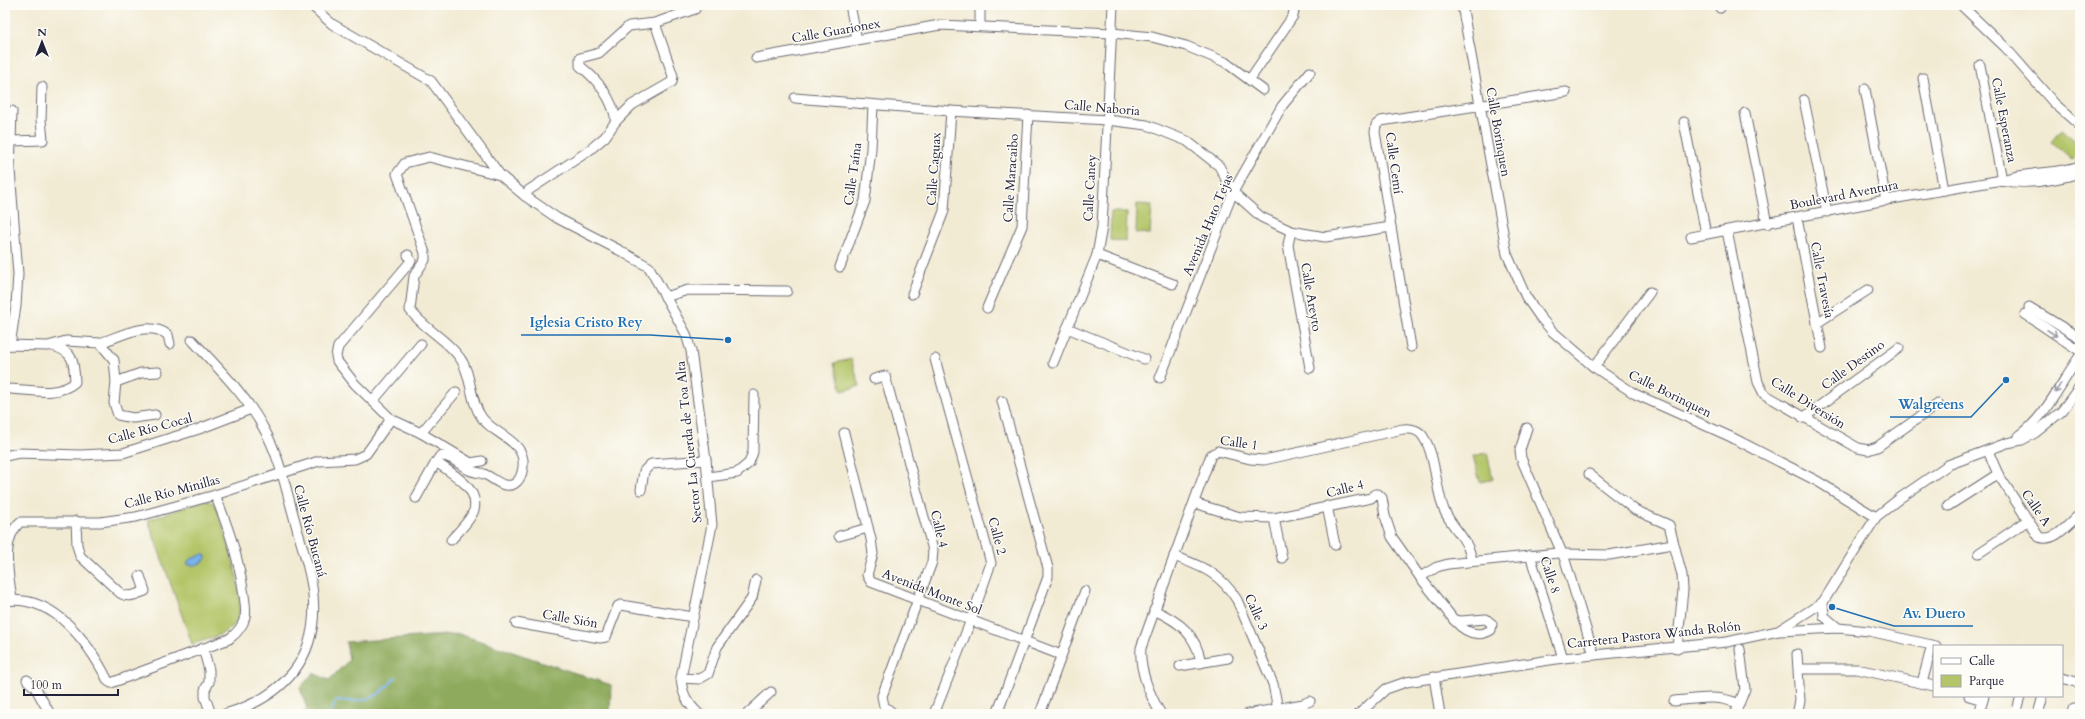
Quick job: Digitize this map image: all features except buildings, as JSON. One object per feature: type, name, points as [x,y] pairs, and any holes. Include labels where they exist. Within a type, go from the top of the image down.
[{"type":"street","name":"Sector La Cuerda de Toa Alta","points":[[311,5],[332,24],[431,80],[500,176],[557,218],[649,267],[664,297],[686,334],[691,351],[706,460],[712,525],[681,678],[682,692],[689,705],[699,714]]},
{"type":"street","points":[[850,5],[857,40]]},
{"type":"street","points":[[980,5],[980,25]]},
{"type":"street","name":"Calle Caney","points":[[1052,363],[1068,328],[1097,255],[1102,227],[1113,5]]},
{"type":"street","points":[[1250,79],[1293,16],[1295,5]]},
{"type":"street","name":"Calle Borinquen","points":[[1462,5],[1507,254],[1526,298],[1552,332],[1594,367],[1635,394],[1732,437],[1817,481],[1876,517]]},
{"type":"street","points":[[1961,5],[2005,47],[2054,103],[2080,126]]},
{"type":"street","points":[[616,121],[614,108],[601,88],[580,66],[580,58],[598,53],[629,26],[654,23],[695,8]]},
{"type":"street","points":[[526,196],[529,190],[587,152],[605,137],[616,121],[632,105],[672,82],[673,76],[654,23]]},
{"type":"street","name":"Calle Guarionex","points":[[756,58],[940,25],[980,25],[1112,32],[1152,37],[1186,46],[1225,62],[1263,90]]},
{"type":"street","name":"Calle Esperanza","points":[[1980,65],[2002,180]]},
{"type":"street","name":"Avenida Hato Tejas","points":[[1160,378],[1233,192],[1282,106],[1310,72]]},
{"type":"street","points":[[1922,78],[1944,190]]},
{"type":"street","points":[[10,141],[43,140],[41,120],[42,87]]},
{"type":"street","points":[[1865,89],[1886,200]]},
{"type":"street","name":"Calle Cemí","points":[[1411,347],[1374,132],[1376,125],[1381,121],[1566,92]]},
{"type":"street","name":"Calle Naboria","points":[[795,98],[951,111],[1107,120],[1146,125],[1187,141],[1219,166],[1233,192],[1261,217],[1291,231],[1325,238],[1391,227]]},
{"type":"street","points":[[1804,100],[1826,212]]},
{"type":"street","name":"Calle Taína","points":[[840,267],[865,201],[871,149],[873,105]]},
{"type":"street","points":[[10,389],[59,391],[69,388],[75,382],[74,360],[63,349],[48,346],[8,345],[16,306],[18,274],[10,170],[12,111]]},
{"type":"street","name":"Calle Caguax","points":[[912,294],[944,211],[951,111]]},
{"type":"street","points":[[1745,113],[1767,224]]},
{"type":"street","name":"Calle Maracaibo","points":[[987,308],[1022,226],[1028,115]]},
{"type":"street","points":[[1684,122],[1706,234]]},
{"type":"street","points":[[416,498],[440,456],[447,455],[468,469],[487,475],[503,485],[514,484],[520,478],[524,464],[522,451],[513,441],[499,433],[483,419],[476,407],[462,360],[450,345],[415,318],[410,310],[414,276],[425,260],[426,253],[397,174],[405,163],[429,157],[500,176]]},
{"type":"street","name":"Boulevard Aventura","points":[[2002,180],[2016,183],[2072,171],[2080,166]]},
{"type":"street","name":"Boulevard Aventura","points":[[1691,237],[1767,224],[1886,200],[2002,180],[2012,176],[2072,171]]},
{"type":"street","name":"Calle Travesía","points":[[1797,218],[1822,348]]},
{"type":"street","name":"Calle Areyto","points":[[1291,231],[1288,245],[1310,368]]},
{"type":"street","name":"Calle Diversión","points":[[1727,231],[1760,389],[1764,394],[1803,418],[1858,448],[1868,450],[1877,447],[1938,404]]},
{"type":"street","points":[[408,255],[411,261],[336,351],[337,361],[355,384],[391,419],[421,433],[471,463],[482,461]]},
{"type":"street","points":[[1097,255],[1173,284]]},
{"type":"street","points":[[664,297],[688,290],[786,291]]},
{"type":"street","points":[[1817,322],[1868,290]]},
{"type":"street","points":[[1594,367],[1650,292]]},
{"type":"street","points":[[2080,338],[2027,311],[2080,351]]},
{"type":"street","points":[[48,346],[66,341],[100,343],[141,329],[151,328],[161,330],[168,335],[170,344]]},
{"type":"street","points":[[1068,328],[1144,359]]},
{"type":"street","name":"Calle Río Bucaná","points":[[192,340],[240,393],[273,446],[282,473],[308,570],[313,595],[311,641],[301,662],[276,691],[255,703],[225,714]]},
{"type":"street","points":[[100,343],[114,360],[116,382],[114,403],[118,415],[133,418],[155,415]]},
{"type":"street","points":[[373,401],[421,344]]},
{"type":"street","name":"Calle Destino","points":[[1803,418],[1899,348]]},
{"type":"street","name":"Carretera Pastora Wanda Rolón","points":[[1359,714],[1386,689],[1406,682],[1563,658],[1727,642],[1778,631],[1823,602],[1876,517],[1900,498],[1948,465],[2007,443],[2027,430],[2042,412],[2080,356]]},
{"type":"street","name":"Calle 2","points":[[934,714],[971,620],[991,563],[936,359]]},
{"type":"street","points":[[116,382],[141,373],[158,372]]},
{"type":"street","name":"Calle 4","points":[[874,379],[885,376],[933,550],[932,562],[882,696],[884,706],[894,714]]},
{"type":"street","name":"Carretera Pastora Wanda Rolón","points":[[2007,443],[2022,440],[2035,433],[2062,411],[2080,386]]},
{"type":"street","points":[[421,433],[456,392]]},
{"type":"street","points":[[708,478],[737,472],[749,463],[753,452],[754,395]]},
{"type":"street","points":[[997,714],[1048,577],[1048,568],[1002,401]]},
{"type":"street","name":"Calle Río Cocal","points":[[5,456],[19,452],[80,455],[123,452],[199,429],[251,409]]},
{"type":"street","name":"Calle Río Minillas","points":[[8,601],[6,554],[7,542],[11,531],[20,522],[100,522],[136,517],[215,495],[319,461],[344,461],[366,454],[391,419]]},
{"type":"street","points":[[1527,428],[1520,450],[1521,458],[1565,560],[1594,655]]},
{"type":"street","name":"Calle 1","points":[[1162,714],[1157,706],[1140,658],[1141,648],[1211,455],[1216,451],[1250,459],[1264,460],[1403,429],[1415,430],[1420,433],[1427,442],[1445,510],[1468,545],[1472,561]]},
{"type":"street","name":"Avenida Monte Sol","points":[[844,433],[873,554],[867,575],[871,582],[1061,655]]},
{"type":"street","name":"Calle A","points":[[1988,451],[1998,474],[2027,521],[2039,537],[2045,539],[2052,538],[2080,514]]},
{"type":"street","points":[[641,490],[644,471],[651,464],[706,460]]},
{"type":"street","points":[[436,462],[463,481],[475,500],[474,511],[451,540]]},
{"type":"street","points":[[1589,474],[1635,510],[1668,524],[1682,575],[1683,590],[1677,648]]},
{"type":"street","points":[[1948,506],[1998,474]]},
{"type":"street","name":"Calle 4","points":[[1194,503],[1240,517],[1274,518],[1371,498],[1374,494],[1380,495],[1392,537],[1420,577],[1454,620]]},
{"type":"street","points":[[8,601],[37,603],[59,617],[83,642],[108,681],[112,683],[229,639],[236,634],[245,618],[246,608],[236,552],[215,495]]},
{"type":"street","points":[[1327,506],[1335,545]]},
{"type":"street","points":[[1274,518],[1282,558]]},
{"type":"street","points":[[76,521],[77,545],[80,556],[120,593],[125,596],[131,596],[145,591],[140,576]]},
{"type":"street","points":[[1979,554],[2027,521]]},
{"type":"street","points":[[839,536],[868,528]]},
{"type":"street","points":[[1530,555],[1562,553],[1609,555],[1673,544]]},
{"type":"street","name":"Calle 8","points":[[1420,577],[1437,567],[1472,561],[1530,555],[1563,658]]},
{"type":"street","name":"Calle 3","points":[[1174,556],[1214,574],[1223,581],[1234,595],[1273,684],[1278,709]]},
{"type":"street","points":[[681,678],[699,680],[708,674],[718,647],[752,598],[756,580]]},
{"type":"street","points":[[1040,714],[1085,591]]},
{"type":"street","points":[[1823,602],[1824,616],[1838,628]]},
{"type":"street","name":"Calle Sión","points":[[516,623],[600,638],[606,637],[618,606],[621,605],[693,617]]},
{"type":"street","points":[[1154,610],[1171,618],[1186,629],[1196,645],[1201,663]]},
{"type":"street","points":[[1778,631],[1838,628],[1881,632],[1934,645]]},
{"type":"street","points":[[203,648],[209,670],[209,682],[205,690],[205,697],[210,714]]},
{"type":"street","points":[[1922,683],[1933,648]]},
{"type":"street","points":[[1797,654],[1800,701],[1797,714]]},
{"type":"street","points":[[1735,714],[1745,689],[1744,655]]},
{"type":"street","points":[[1180,666],[1228,658]]},
{"type":"street","points":[[1799,669],[1857,669],[1933,686]]},
{"type":"street","points":[[1434,677],[1440,714]]},
{"type":"street","points":[[2063,678],[2080,683]]},
{"type":"street","points":[[27,680],[35,687],[50,714]]},
{"type":"street","points":[[747,714],[772,692]]},
{"type":"street","points":[[1674,702],[1710,697],[1725,698],[1739,704]]},
{"type":"street","points":[[2016,714],[2020,697]]},
{"type":"street","points":[[2038,714],[2043,697]]},
{"type":"street","points":[[1979,714],[1983,698]]},
{"type":"street","points":[[1248,714],[1278,709],[1310,701]]},
{"type":"green space","points":[[2062,130],[2080,145],[2080,152],[2073,160],[2052,142]]},
{"type":"green space","points":[[1137,204],[1152,205],[1150,234],[1136,233]]},
{"type":"green space","points":[[1111,212],[1127,212],[1126,241],[1110,240]]},
{"type":"green space","points":[[851,359],[860,386],[842,391],[834,363]]},
{"type":"green space","points":[[1487,453],[1493,479],[1480,482],[1473,456]]},
{"type":"green space","points":[[206,500],[215,504],[229,547],[238,585],[240,602],[239,616],[234,625],[225,632],[192,644],[148,520]]},
{"type":"green space","points":[[459,634],[611,685],[610,714],[300,714],[307,709],[300,688],[313,673],[329,680],[349,660],[346,642]]},
{"type":"water","points":[[203,554],[206,556],[206,559],[202,562],[195,565],[187,564],[189,560]]},
{"type":"waterway","points":[[330,714],[336,701],[356,701],[376,696],[396,677]]},
{"type":"place","name":"Iglesia Cristo Rey","points":[[728,340]]},
{"type":"place","name":"Walgreens","points":[[2006,380]]},
{"type":"place","name":"Av. Duero","points":[[1832,607]]}]
